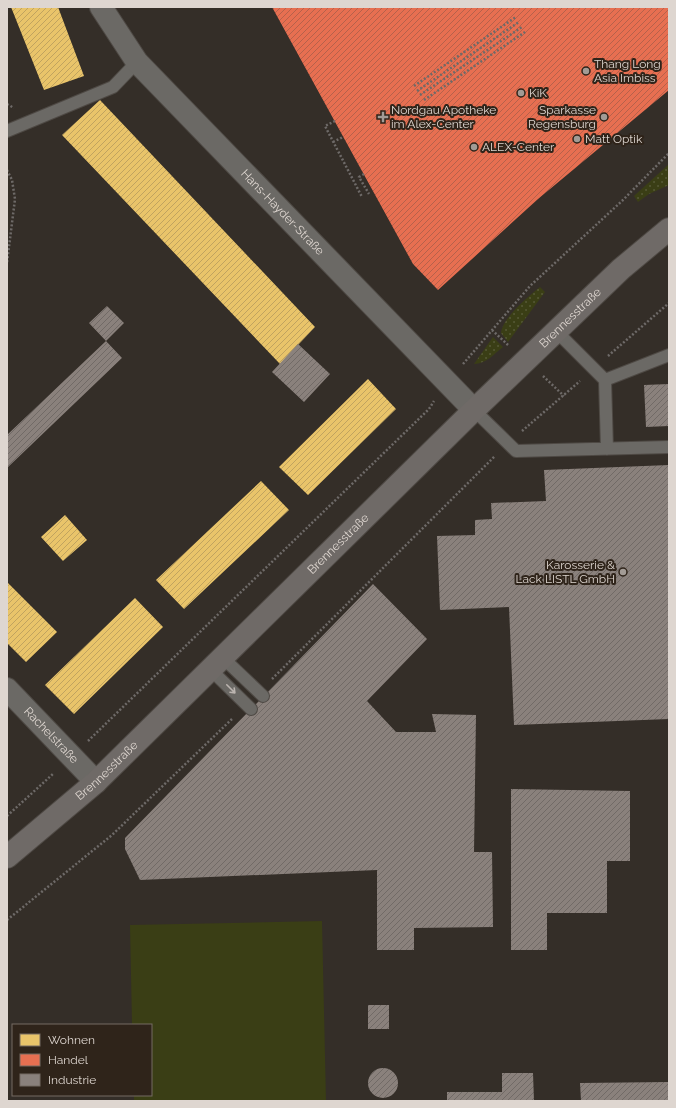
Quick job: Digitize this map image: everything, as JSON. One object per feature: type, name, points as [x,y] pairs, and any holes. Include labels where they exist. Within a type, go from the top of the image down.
[{"type":"street","name":"Hans-Hayder-Straße","points":[[102,7],[137,62],[474,410]]},
{"type":"street","name":"Brennesstraße","points":[[7,857],[96,782],[474,410],[621,269],[669,229]]},
{"type":"street","name":"Rachelstraße","points":[[7,689],[96,782]]},
{"type":"lane","points":[[7,131],[113,87],[137,62]]},
{"type":"lane","points":[[556,331],[605,380],[607,449]]},
{"type":"lane","points":[[605,380],[669,355]]},
{"type":"lane","points":[[474,410],[516,452],[669,447]]},
{"type":"lane","points":[[216,663],[261,694]]},
{"type":"lane","points":[[216,663],[249,707]]},
{"type":"path","points":[[414,86],[516,18]]},
{"type":"path","points":[[417,91],[518,22]]},
{"type":"path","points":[[420,95],[522,27]]},
{"type":"path","points":[[424,100],[525,32]]},
{"type":"path","points":[[334,121],[325,126],[362,197]]},
{"type":"path","points":[[333,142],[343,137]]},
{"type":"path","points":[[7,816],[72,757],[429,409],[447,382],[530,286],[562,259],[669,153]]},
{"type":"path","points":[[7,170],[12,180],[15,199],[9,259],[7,263]]},
{"type":"path","points":[[364,174],[359,177],[369,194]]},
{"type":"path","points":[[261,694],[508,443],[669,303]]},
{"type":"path","points":[[7,920],[112,835],[249,707]]},
{"type":"green space","points":[[669,164],[669,185],[649,194],[638,202],[634,196]]},
{"type":"green space","points":[[540,287],[545,292],[508,342],[501,333],[506,320],[529,296]]},
{"type":"green space","points":[[493,337],[503,347],[486,360],[478,364],[474,364]]},
{"type":"green space","points":[[322,921],[326,1101],[134,1101],[134,1096],[152,1096],[152,1024],[132,1024],[130,925]]},
{"type":"building: Wohnen","points":[[11,7],[58,7],[84,76],[44,90]]},
{"type":"building: Wohnen","points":[[100,100],[315,327],[280,364],[62,135]]},
{"type":"building: Wohnen","points":[[368,379],[396,409],[308,495],[279,467]]},
{"type":"building: Wohnen","points":[[261,481],[289,510],[184,609],[156,580]]},
{"type":"building: Wohnen","points":[[65,515],[87,540],[63,561],[41,537]]},
{"type":"building: Wohnen","points":[[7,582],[57,632],[26,662],[7,643]]},
{"type":"building: Wohnen","points":[[135,598],[163,627],[74,714],[45,685]]},
{"type":"building: Handel","name":"ALEX-Center","points":[[272,7],[669,7],[669,90],[538,199],[438,290],[413,264]]},
{"type":"building: Industrie","points":[[107,306],[124,323],[106,341],[89,323]]},
{"type":"building: Industrie","points":[[106,341],[122,358],[7,468],[7,435]]},
{"type":"building: Industrie","points":[[298,344],[330,374],[304,402],[272,372]]},
{"type":"building: Industrie","points":[[669,384],[669,426],[646,427],[644,385]]},
{"type":"building: Industrie","points":[[669,465],[669,719],[514,725],[509,607],[440,610],[437,536],[475,535],[475,520],[492,519],[491,503],[546,501],[544,470]]},
{"type":"building: Industrie","points":[[373,584],[427,639],[367,701],[396,732],[436,732],[432,714],[476,715],[474,852],[492,852],[493,927],[414,928],[414,950],[377,950],[377,870],[140,880],[125,849],[125,838]]},
{"type":"building: Industrie","points":[[511,789],[630,791],[630,861],[607,861],[607,913],[547,913],[547,950],[511,950]]},
{"type":"building: Industrie","points":[[368,1005],[389,1005],[389,1029],[368,1029]]},
{"type":"building: Industrie","points":[[383,1068],[394,1072],[398,1083],[394,1094],[383,1098],[372,1094],[368,1083],[372,1072]]},
{"type":"building: Industrie","points":[[502,1073],[533,1073],[534,1101],[447,1101],[447,1092],[502,1092]]},
{"type":"building: Industrie","points":[[669,1082],[669,1101],[581,1101],[580,1083]]},
{"type":"place","name":"Thang Long Asia Imbiss","points":[[586,71]]},
{"type":"place","name":"KiK","points":[[521,93]]},
{"type":"place","name":"Nordgau Apotheke im Alex-Center","points":[[383,117]]},
{"type":"place","name":"Sparkasse Regensburg","points":[[604,117]]},
{"type":"place","name":"Matt Optik","points":[[577,139]]},
{"type":"place","name":"ALEX-Center","points":[[474,147]]},
{"type":"place","name":"Karosserie & Lack LISTL GmbH","points":[[623,572]]}]
